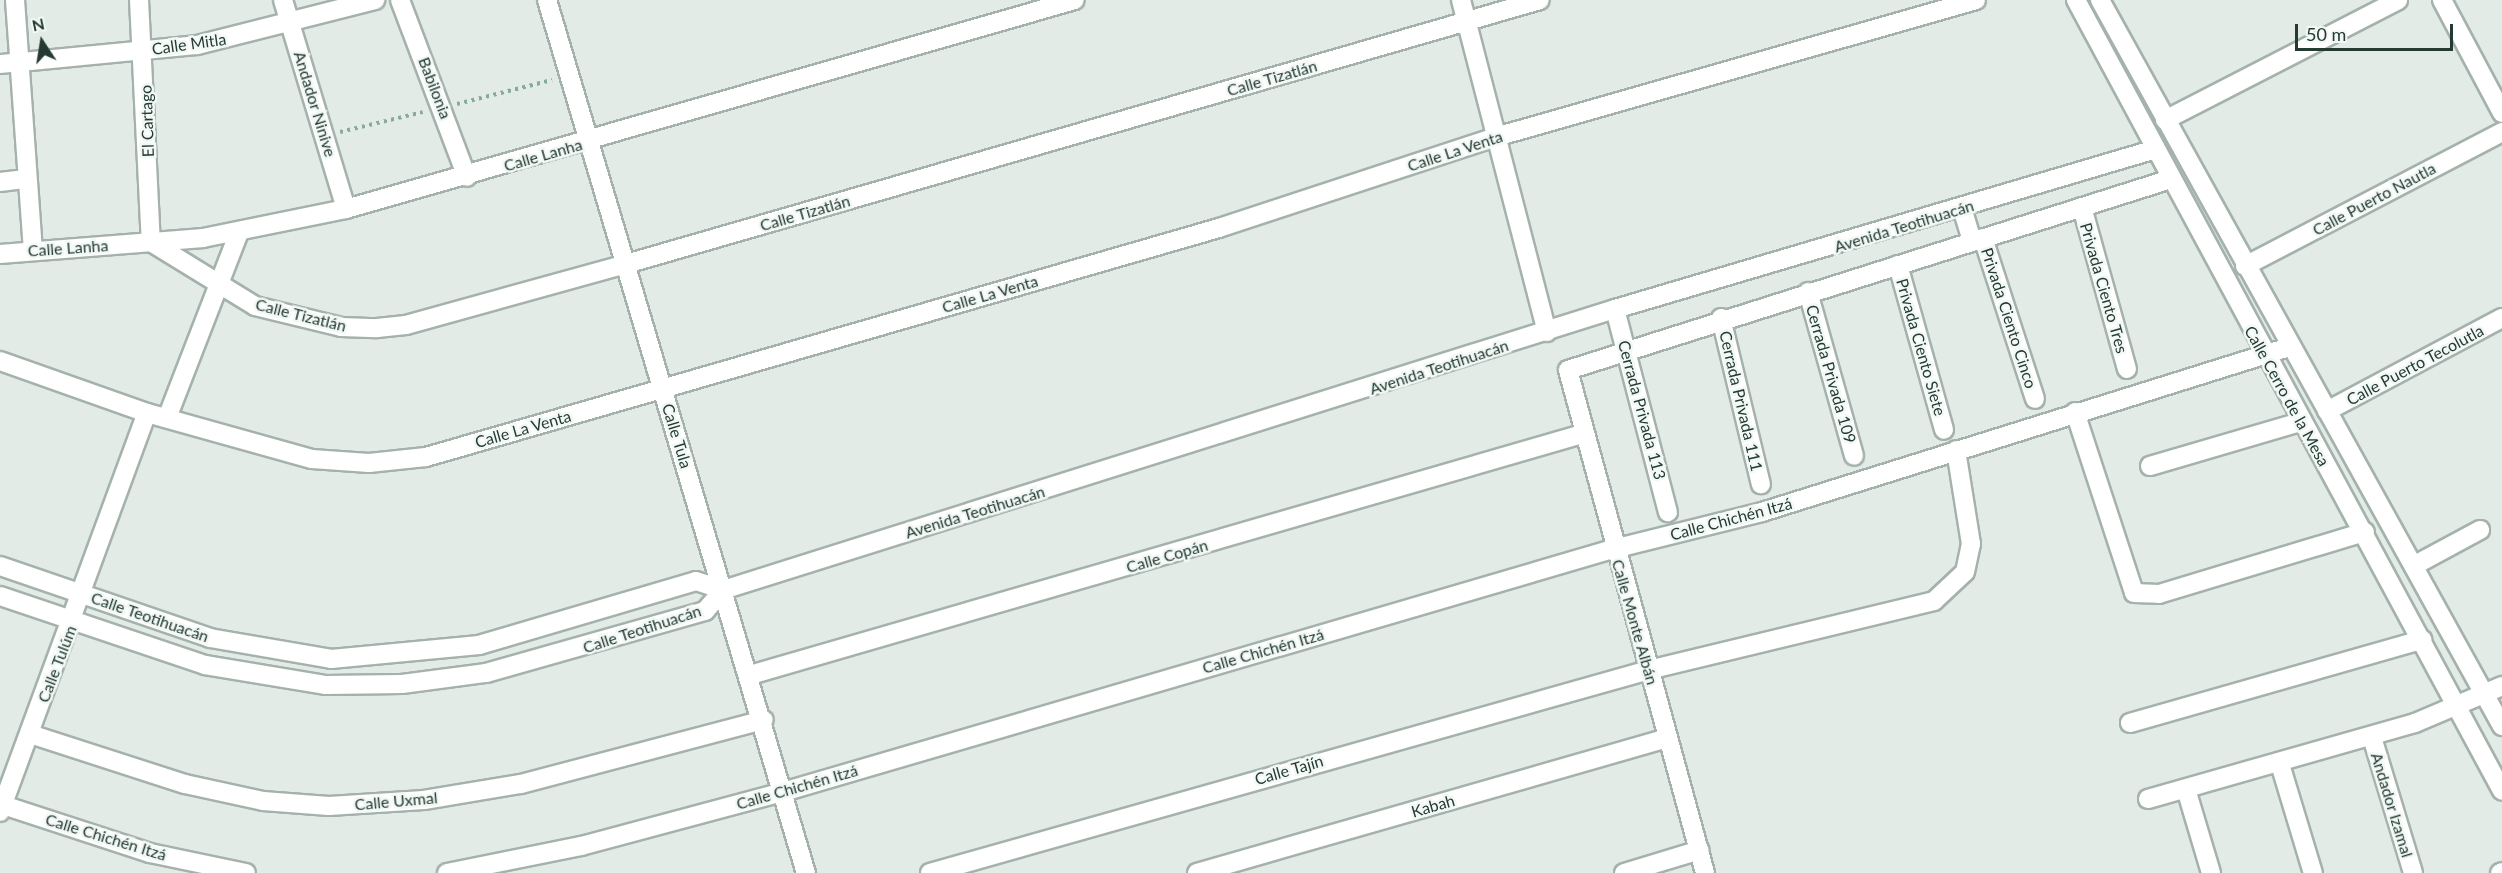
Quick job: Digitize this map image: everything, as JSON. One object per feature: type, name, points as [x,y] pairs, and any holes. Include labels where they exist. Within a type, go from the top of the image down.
[{"type":"street","points":[[15,0],[9,64],[27,179],[33,250]]},
{"type":"street","name":"El Cartago","points":[[139,0],[144,50],[151,242]]},
{"type":"street","name":"Andador Ninive","points":[[283,0],[346,209]]},
{"type":"street","name":"Calle Mitla","points":[[9,64],[144,50],[290,24],[375,0]]},
{"type":"street","name":"Babilonia","points":[[400,0],[467,177]]},
{"type":"street","name":"Calle Tula","points":[[547,0],[662,389],[764,720],[806,873]]},
{"type":"street","name":"Calle Lanha","points":[[0,254],[151,242],[240,232],[346,209],[589,143],[1075,0]]},
{"type":"street","points":[[1461,0],[1499,136],[1547,332]]},
{"type":"street","name":"Calle Tizatlán","points":[[151,242],[220,288],[294,317],[341,327],[376,328],[406,325],[626,264],[1540,0]]},
{"type":"street","name":"Calle La Venta","points":[[0,361],[147,413],[312,459],[369,463],[426,456],[1219,228],[1499,136],[1976,0]]},
{"type":"street","name":"Calle Cerro de la Mesa","points":[[2076,0],[2264,357],[2365,532],[2502,791]]},
{"type":"street","name":"Calle Cerro de la Mesa","points":[[2100,0],[2289,347],[2415,565],[2501,723]]},
{"type":"street","points":[[2165,120],[2398,0]]},
{"type":"street","points":[[2442,0],[2502,113]]},
{"type":"street","name":"Calle Puerto Nautla","points":[[2245,266],[2502,132]]},
{"type":"street","name":"Avenida Teotihuacán","points":[[723,590],[1615,309],[2156,149]]},
{"type":"street","points":[[0,182],[27,179]]},
{"type":"street","points":[[1626,348],[2171,179]]},
{"type":"street","name":"Privada Ciento Tres","points":[[2082,207],[2127,369]]},
{"type":"street","name":"Privada Ciento Cinco","points":[[1962,208],[1977,239],[2034,399]]},
{"type":"street","points":[[167,418],[220,288],[240,232]]},
{"type":"street","name":"Privada Ciento Siete","points":[[1898,265],[1944,430]]},
{"type":"street","name":"Cerrada Privada 109","points":[[1808,292],[1854,456]]},
{"type":"street","name":"Cerrada Privada 113","points":[[1615,309],[1668,512]]},
{"type":"street","name":"Cerrada Privada 111","points":[[1721,318],[1761,484]]},
{"type":"street","name":"Calle Puerto Tecolutla","points":[[2327,411],[2502,318]]},
{"type":"street","name":"Calle Chichén Itzá","points":[[447,873],[580,846],[783,792],[1614,549],[1762,512],[2075,412],[2264,357],[2289,347]]},
{"type":"street","name":"Calle Monte Albán","points":[[1626,348],[1568,370],[1582,434],[1706,873]]},
{"type":"street","points":[[2075,412],[2134,592],[2159,594],[2365,532]]},
{"type":"street","name":"Calle Tulúm","points":[[1,808],[84,595],[147,413]]},
{"type":"street","points":[[2150,466],[2300,422]]},
{"type":"street","name":"Calle Copán","points":[[750,675],[1582,434]]},
{"type":"street","name":"Calle Tajín","points":[[930,873],[1649,670],[1914,606],[1952,589],[1965,572],[1971,544],[1956,450]]},
{"type":"street","points":[[2415,565],[2480,531]]},
{"type":"street","name":"Calle Teotihuacán","points":[[0,566],[265,652],[331,659],[398,657],[479,645],[696,581],[723,590],[705,611],[583,649],[486,673],[402,684],[326,686],[261,679],[73,623],[0,596]]},
{"type":"street","points":[[2130,723],[2422,640]]},
{"type":"street","points":[[398,657],[402,684]]},
{"type":"street","points":[[2148,799],[2280,764],[2372,736],[2458,708],[2502,686]]},
{"type":"street","name":"Calle Uxmal","points":[[30,735],[185,784],[263,801],[329,806],[424,800],[521,784],[764,720]]},
{"type":"street","points":[[2473,735],[2501,723]]},
{"type":"street","name":"Andador Izamal","points":[[2372,736],[2413,873]]},
{"type":"street","name":"Kabah","points":[[1197,873],[1667,738]]},
{"type":"street","points":[[2280,764],[2313,873]]},
{"type":"street","points":[[2186,789],[2211,873]]},
{"type":"street","name":"Calle Chichén Itzá","points":[[1,808],[150,853],[246,873]]},
{"type":"street","points":[[1624,873],[1700,850]]}]
